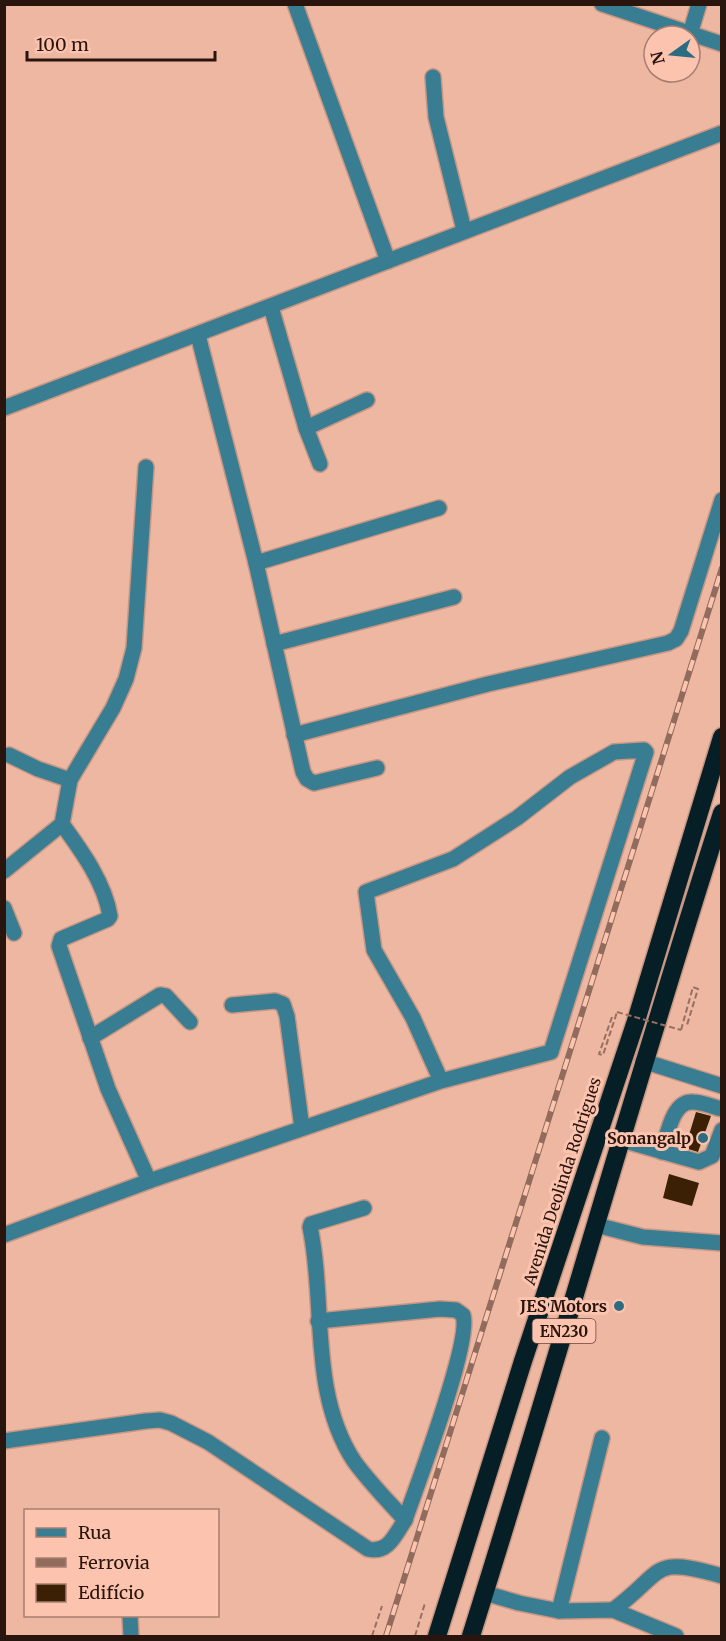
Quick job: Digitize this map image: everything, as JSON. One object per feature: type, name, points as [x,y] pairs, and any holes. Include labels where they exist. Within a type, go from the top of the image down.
[{"type":"highway","name":"Avenida Deolinda Rodrigues","points":[[438,1636],[523,1361],[636,1021],[722,737]]},
{"type":"highway","name":"EN230","points":[[471,1636],[622,1140],[643,1061],[722,813]]},
{"type":"street","points":[[295,4],[388,261]]},
{"type":"street","points":[[602,4],[661,24]]},
{"type":"street","points":[[693,24],[699,4]]},
{"type":"street","points":[[702,38],[722,44]]},
{"type":"street","points":[[433,77],[436,117],[464,230]]},
{"type":"street","points":[[4,408],[722,133]]},
{"type":"street","points":[[271,307],[306,428],[320,464]]},
{"type":"street","points":[[198,334],[256,563],[303,772],[307,779],[314,783],[377,768]]},
{"type":"street","points":[[306,428],[367,400]]},
{"type":"street","points":[[4,871],[62,824],[70,780],[113,708],[126,679],[134,648],[146,467]]},
{"type":"street","points":[[294,735],[488,684],[668,643],[676,639],[681,631],[722,500]]},
{"type":"street","points":[[256,563],[439,508]]},
{"type":"street","points":[[273,644],[454,597]]},
{"type":"street","points":[[5,1235],[149,1181],[441,1081],[551,1053],[646,752],[644,750],[614,752],[570,777],[517,818],[453,859],[366,892],[375,950],[413,1018],[441,1081]]},
{"type":"street","points":[[9,755],[38,769],[70,780]]},
{"type":"street","points":[[62,824],[82,851],[110,912],[108,919],[66,936],[61,939],[59,946],[108,1089],[149,1181]]},
{"type":"street","points":[[4,908],[14,933]]},
{"type":"street","points":[[90,1038],[160,995],[174,1002],[190,1022]]},
{"type":"street","points":[[232,1005],[275,1001],[283,1004],[287,1016],[302,1128]]},
{"type":"street","points":[[643,1061],[722,1086]]},
{"type":"street","points":[[662,1152],[676,1110],[685,1103],[692,1101],[722,1109]]},
{"type":"street","points":[[622,1140],[699,1162],[706,1161],[712,1156],[722,1130]]},
{"type":"street","points":[[364,1208],[311,1224],[318,1322],[330,1402],[340,1434],[354,1460],[405,1520]]},
{"type":"street","points":[[596,1225],[643,1237],[722,1243]]},
{"type":"street","points":[[4,1441],[160,1420],[208,1442],[368,1549],[377,1551],[386,1547],[405,1520],[457,1365],[466,1323],[463,1315],[456,1311],[440,1309],[318,1322]]},
{"type":"street","points":[[560,1611],[602,1438]]},
{"type":"street","points":[[614,1610],[633,1596],[652,1573],[668,1565],[688,1566],[722,1576]]},
{"type":"street","points":[[485,1593],[560,1611],[614,1610],[676,1636]]},
{"type":"street","points":[[130,1617],[131,1636]]},
{"type":"path","points":[[612,1017],[599,1054],[603,1055],[617,1012],[681,1030],[693,987],[698,989],[687,1025]]},
{"type":"path","points":[[415,1636],[425,1603]]},
{"type":"path","points":[[372,1636],[382,1606]]},
{"type":"building","points":[[696,1112],[711,1116],[698,1152],[685,1148]]},
{"type":"building","points":[[669,1174],[699,1183],[692,1206],[663,1198]]},
{"type":"railway","points":[[386,1636],[722,568]]},
{"type":"place","name":"Sonangalp","points":[[703,1138]]},
{"type":"place","name":"JES Motors","points":[[619,1306]]}]
